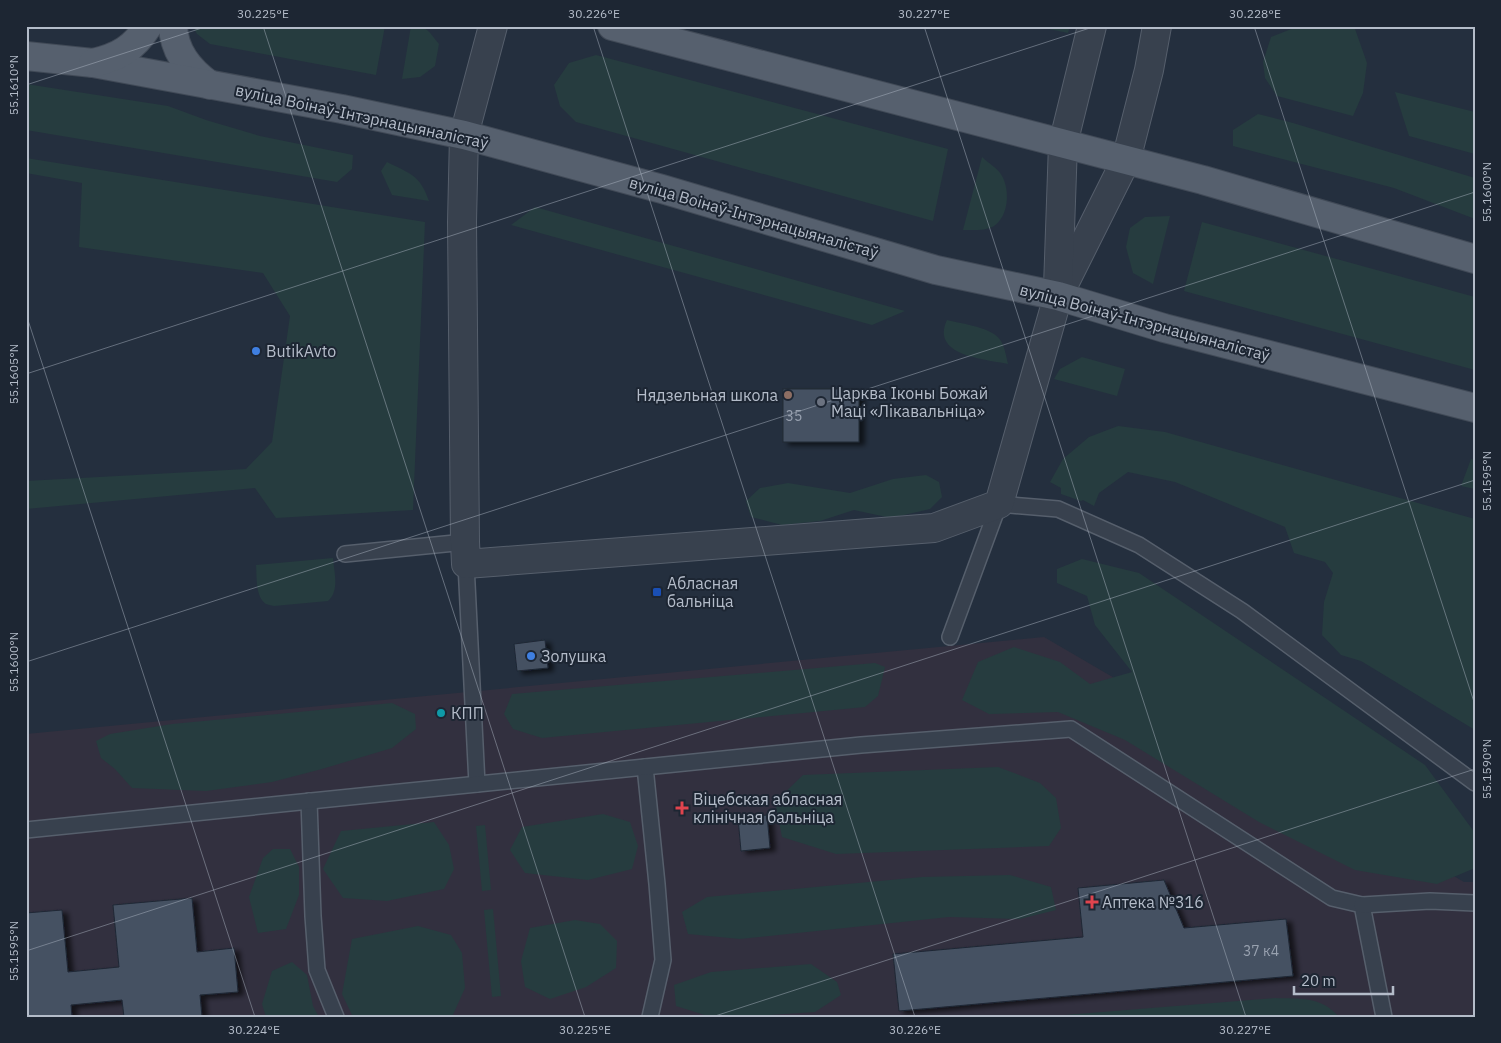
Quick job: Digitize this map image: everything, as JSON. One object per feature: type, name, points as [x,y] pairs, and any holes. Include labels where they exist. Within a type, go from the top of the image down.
[{"type":"main road","points":[[93,63],[110,59],[125,52],[138,41],[148,26]]},
{"type":"main road","points":[[173,26],[173,33],[178,48],[186,62],[196,75],[210,85]]},
{"type":"main road","points":[[612,26],[1212,182],[1475,259]]},
{"type":"main road","name":"вуліца Воінаў-Інтэрнацыяналістаў","points":[[26,56],[93,63],[342,109],[464,135],[662,189],[936,270],[1058,296],[1164,328],[1475,408]]},
{"type":"street","points":[[493,26],[464,135],[462,222],[466,553],[934,528],[999,504],[1058,296],[1126,160],[1149,70],[1157,26]]},
{"type":"street","points":[[1058,296],[1062,144],[1092,26]]},
{"type":"lane","points":[[950,637],[999,504],[1058,510],[1139,545],[1242,611],[1475,782]]},
{"type":"lane","points":[[345,554],[466,553],[478,784]]},
{"type":"lane","points":[[26,830],[860,744],[1071,729],[1332,898],[1362,906],[1430,901],[1475,903]]},
{"type":"lane","points":[[645,767],[663,960],[650,1017]]},
{"type":"lane","points":[[309,801],[317,970],[336,1017]]},
{"type":"lane","points":[[1362,906],[1384,1017]]},
{"type":"shaded area","name":"Віцебская абласная клінічная бальніца","points":[[1044,637],[1464,882],[1475,882],[1475,1017],[26,1017],[26,734]]},
{"type":"green space","points":[[193,26],[385,26],[376,75],[210,44],[197,34]]},
{"type":"green space","points":[[411,26],[425,29],[439,44],[435,66],[420,77],[402,79]]},
{"type":"green space","points":[[1035,26],[1070,26],[1068,33]]},
{"type":"green space","points":[[1299,26],[1354,26],[1367,63],[1363,93],[1353,116],[1277,96],[1265,78],[1263,62],[1271,37]]},
{"type":"green space","points":[[596,55],[948,149],[933,221],[576,122],[560,106],[554,85],[569,63]]},
{"type":"green space","points":[[26,84],[168,106],[206,120],[260,136],[353,155],[352,169],[337,182],[26,130]]},
{"type":"green space","points":[[1395,92],[1475,112],[1475,154],[1409,136]]},
{"type":"green space","points":[[1258,114],[1475,178],[1475,219],[1394,188],[1233,146],[1233,130]]},
{"type":"green space","points":[[982,157],[1002,176],[1005,182],[1007,202],[1003,216],[991,228],[963,230]]},
{"type":"green space","points":[[26,158],[425,222],[413,510],[276,518],[255,488],[26,509],[26,481],[246,469],[272,442],[290,316],[263,273],[79,247],[82,183],[26,173]]},
{"type":"green space","points":[[387,162],[414,176],[426,192],[429,201],[392,195],[381,171]]},
{"type":"green space","points":[[535,207],[905,311],[872,325],[511,225]]},
{"type":"green space","points":[[1170,216],[1153,284],[1133,273],[1126,247],[1130,228],[1145,217]]},
{"type":"green space","points":[[1202,222],[1475,297],[1475,370],[1184,291]]},
{"type":"green space","points":[[947,320],[984,329],[997,336],[1004,346],[1008,364],[962,354],[953,348],[946,341],[944,332]]},
{"type":"green space","points":[[1082,357],[1125,369],[1117,396],[1054,379],[1060,369]]},
{"type":"green space","points":[[1118,426],[1165,432],[1475,519],[1475,730],[1361,661],[1341,655],[1322,635],[1324,602],[1333,573],[1325,562],[1294,553],[1285,527],[1175,482],[1128,472],[1099,493],[1094,506],[1083,500],[1061,494],[1061,488],[1050,482],[1063,459],[1089,437]]},
{"type":"green space","points":[[1471,459],[1475,460],[1475,489],[1461,486]]},
{"type":"green space","points":[[926,475],[939,482],[942,497],[930,509],[891,518],[854,510],[820,521],[782,525],[751,517],[746,501],[760,488],[788,483],[850,493],[893,479]]},
{"type":"green space","points":[[333,558],[335,587],[332,597],[328,601],[274,606],[262,601],[257,586],[256,565]]},
{"type":"green space","points":[[1082,559],[1139,573],[1425,765],[1475,833],[1475,868],[1437,884],[1355,870],[1259,822],[1125,740],[1058,712],[989,714],[962,700],[978,662],[1014,647],[1060,662],[1090,684],[1132,672],[1095,625],[1087,596],[1057,583],[1057,569]]},
{"type":"green space","points":[[875,663],[885,667],[878,696],[865,707],[542,738],[513,729],[504,714],[512,694]]},
{"type":"green space","points":[[392,703],[415,714],[416,729],[392,748],[272,782],[206,791],[132,788],[115,769],[101,758],[96,741],[110,734],[172,724]]},
{"type":"green space","points":[[998,767],[1040,783],[1056,798],[1061,828],[1049,846],[836,854],[782,837],[775,802],[803,775]]},
{"type":"green space","points":[[603,814],[630,822],[638,846],[632,869],[588,880],[525,873],[510,850],[522,827]]},
{"type":"green space","points":[[434,822],[449,845],[454,869],[444,889],[387,901],[343,898],[323,869],[341,831]]},
{"type":"green space","points":[[485,825],[491,890],[482,891],[476,826]]},
{"type":"green space","points":[[273,849],[290,849],[299,867],[299,895],[286,929],[258,933],[249,897],[263,858]]},
{"type":"green space","points":[[1010,875],[1051,887],[1056,910],[1020,919],[949,917],[740,939],[688,934],[682,912],[707,897],[922,877]]},
{"type":"green space","points":[[493,909],[501,996],[492,997],[484,910]]},
{"type":"green space","points":[[575,920],[600,924],[617,941],[616,968],[586,987],[550,999],[525,987],[521,961],[530,928]]},
{"type":"green space","points":[[418,926],[451,935],[462,953],[465,988],[452,1017],[353,1017],[342,994],[352,939]]},
{"type":"green space","points":[[292,962],[307,975],[313,1006],[319,1017],[266,1017],[262,1004],[272,971]]},
{"type":"green space","points":[[811,964],[837,982],[841,995],[815,1012],[711,1017],[676,1006],[674,985],[711,972]]},
{"type":"green space","points":[[1275,998],[1317,1002],[1325,1005],[1339,1017],[1040,1017]]},
{"type":"building","name":"Царква Іконы Божай Маці «Лікавальніца»","points":[[783,389],[859,389],[859,442],[783,442]]},
{"type":"building","name":"Золушка","points":[[545,640],[548,668],[517,671],[514,644]]},
{"type":"building","points":[[767,815],[770,848],[741,851],[738,818]]},
{"type":"building","points":[[1164,880],[1184,928],[1286,919],[1293,976],[899,1011],[893,954],[1083,937],[1078,888]]},
{"type":"building","points":[[192,898],[197,952],[234,948],[238,992],[200,995],[202,1017],[124,1017],[122,1000],[71,1005],[72,1017],[26,1017],[26,913],[62,910],[68,972],[119,967],[113,905]]},
{"type":"place","name":"ButikAvto","points":[[256,351]]},
{"type":"place","name":"Нядзельная школа","points":[[788,395]]},
{"type":"place","name":"Царква Іконы Божай Маці «Лікавальніца»","points":[[821,402]]},
{"type":"place","name":"Абласная бальніца","points":[[657,592]]},
{"type":"place","name":"Золушка","points":[[531,656]]},
{"type":"place","name":"КПП","points":[[441,713]]},
{"type":"place","name":"Віцебская абласная клінічная бальніца","points":[[682,808]]},
{"type":"place","name":"Аптека №316","points":[[1092,902]]}]
